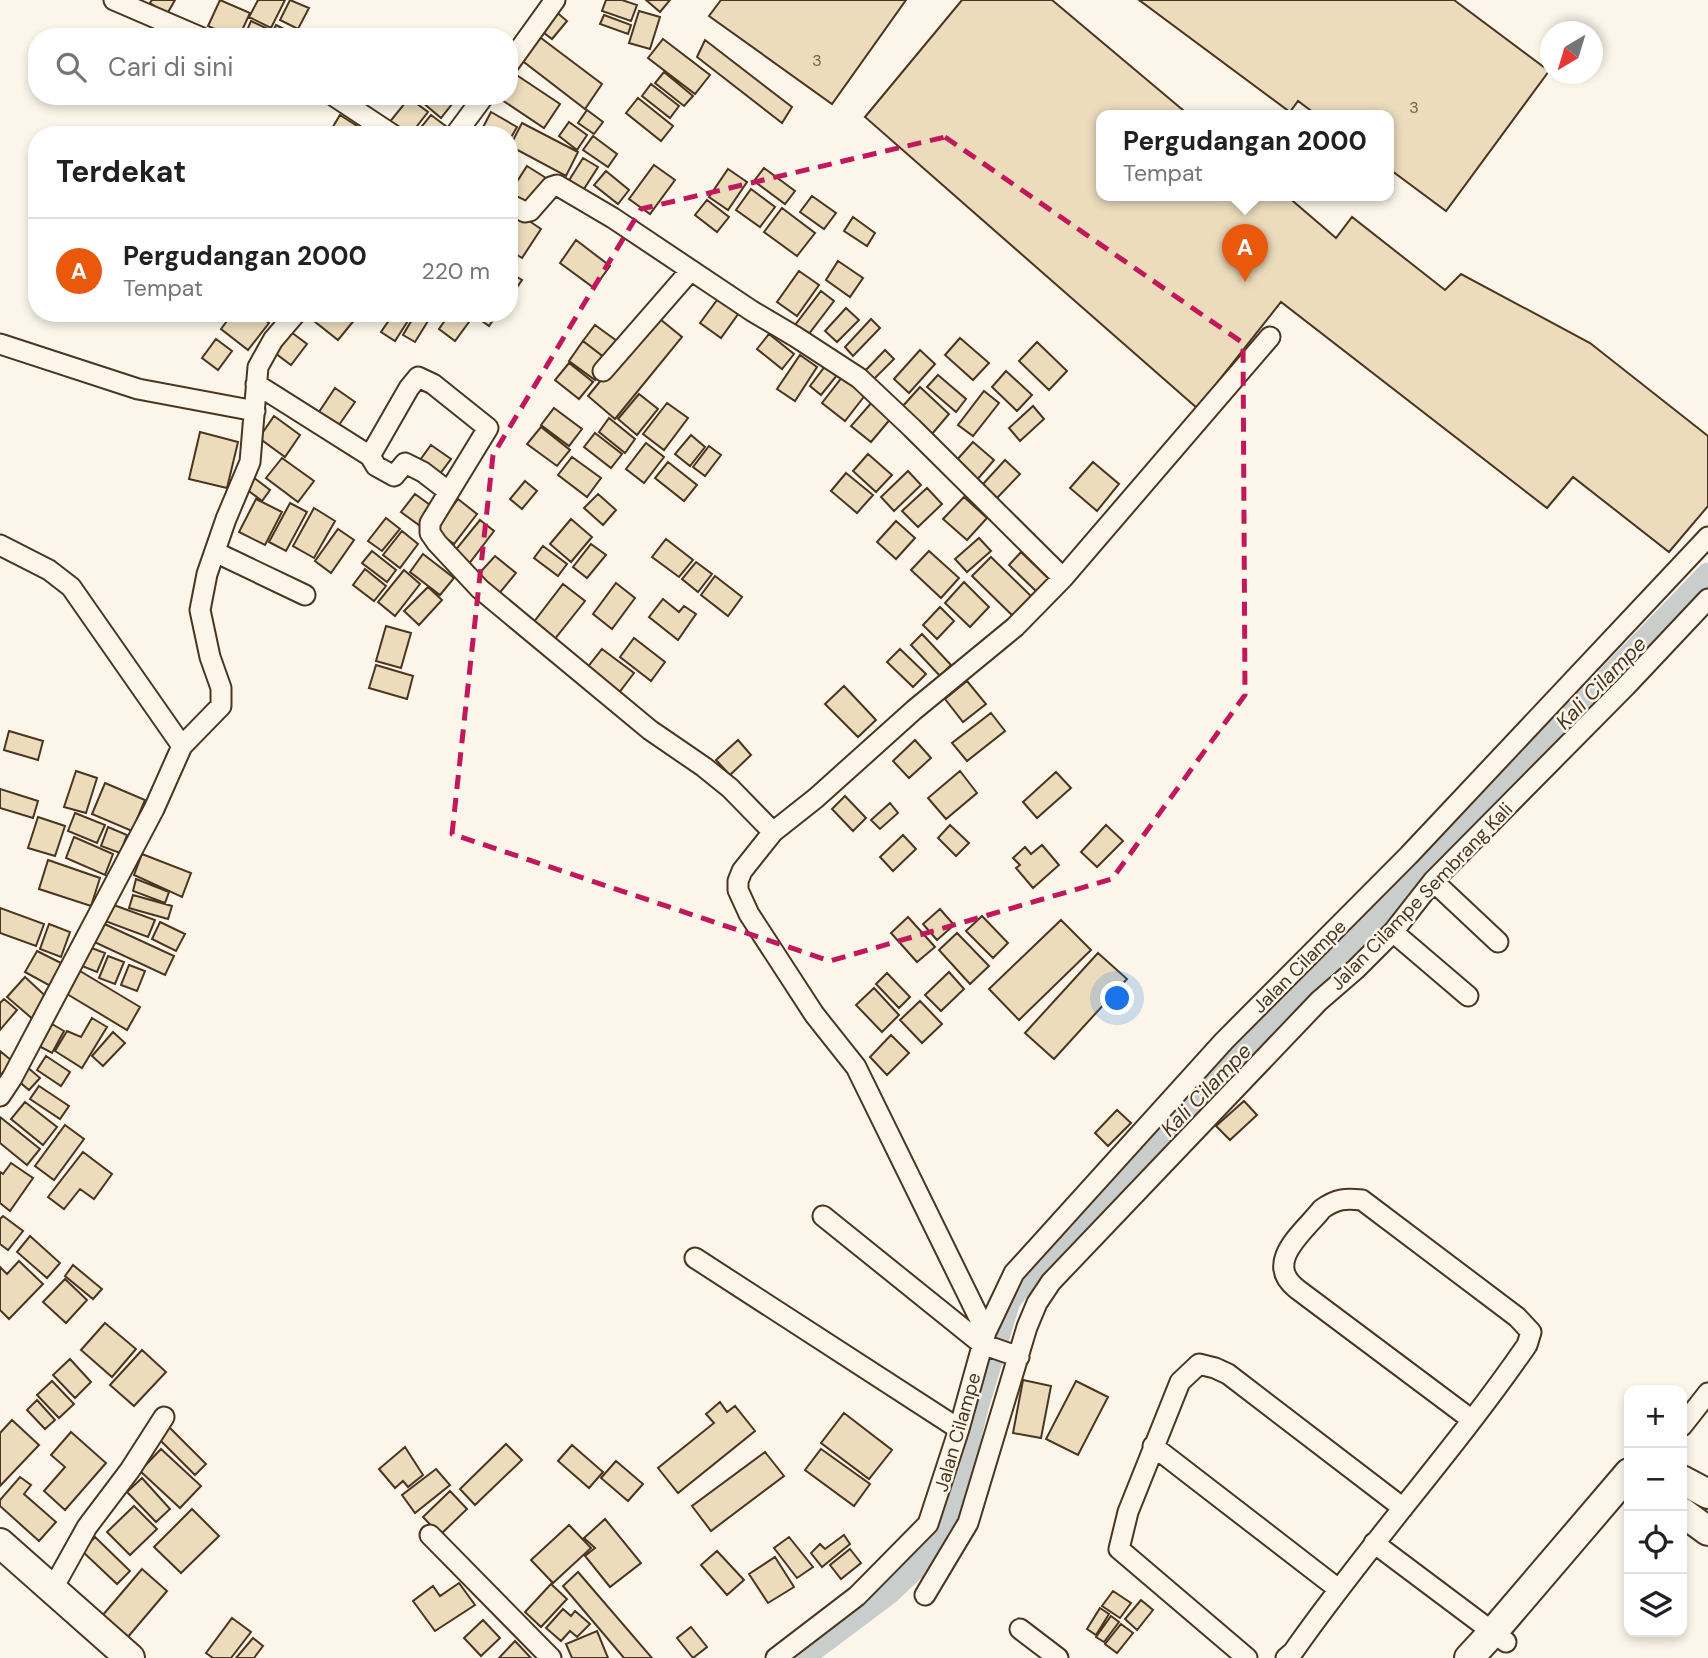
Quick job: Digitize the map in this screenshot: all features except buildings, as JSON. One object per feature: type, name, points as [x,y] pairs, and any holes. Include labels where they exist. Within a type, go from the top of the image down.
[{"type":"street","points":[[114,0],[180,28]]},
{"type":"street","points":[[518,51],[555,0]]},
{"type":"street","points":[[348,105],[379,126]]},
{"type":"street","points":[[462,126],[477,105]]},
{"type":"street","points":[[518,209],[530,211],[551,187],[557,185],[859,378],[1063,578]]},
{"type":"street","points":[[603,371],[691,270]]},
{"type":"street","points":[[0,1096],[154,809],[183,746],[221,706],[221,688],[210,657],[200,610],[215,552],[250,462],[258,367],[273,340],[288,322]]},
{"type":"street","points":[[984,1338],[856,1067],[814,1014],[749,914],[738,890],[742,871],[773,832],[1015,627],[1063,578],[1270,337]]},
{"type":"street","points":[[0,344],[138,389],[255,411]]},
{"type":"street","points":[[370,456],[418,377],[433,384],[488,428],[430,523],[430,533],[437,543],[480,589],[650,730],[704,767],[773,832]]},
{"type":"street","points":[[256,384],[370,456],[376,466],[394,476],[405,463],[423,472],[449,492]]},
{"type":"street","name":"Jalan Cilampe","points":[[776,1658],[857,1596],[921,1533],[934,1511],[984,1338],[1014,1273],[1224,1041],[1409,855],[1708,537]]},
{"type":"street","points":[[0,545],[49,570],[71,587],[183,746]]},
{"type":"street","points":[[215,552],[304,595]]},
{"type":"street","name":"Jalan Cilampe Sembrang Kali","points":[[925,1595],[968,1523],[1010,1378],[1037,1303],[1051,1282],[1319,1001],[1393,932],[1433,881],[1708,599]]},
{"type":"street","points":[[1433,881],[1498,942]]},
{"type":"street","points":[[1393,932],[1468,996]]},
{"type":"street","points":[[1286,1658],[1293,1652],[1337,1588],[1472,1420],[1527,1345],[1531,1332],[1528,1326],[1362,1199],[1337,1199],[1329,1203],[1285,1254],[1282,1269],[1285,1277],[1297,1289],[1472,1420]]},
{"type":"street","points":[[823,1216],[984,1338],[1019,1357]]},
{"type":"street","points":[[695,1258],[959,1429]]},
{"type":"street","points":[[1247,1658],[1119,1549],[1128,1512],[1180,1382],[1199,1364],[1215,1368],[1245,1386],[1402,1508]]},
{"type":"street","points":[[1687,1420],[1708,1393]]},
{"type":"street","points":[[53,1588],[87,1527],[130,1470],[164,1417]]},
{"type":"street","points":[[1153,1446],[1337,1588]]},
{"type":"street","points":[[1498,1644],[1624,1480]]},
{"type":"street","points":[[1687,1483],[1708,1494]]},
{"type":"street","points":[[1469,1658],[1498,1644],[1624,1506]]},
{"type":"street","points":[[1687,1516],[1708,1531]]},
{"type":"street","points":[[430,1535],[551,1658]]},
{"type":"street","points":[[0,1543],[130,1658]]},
{"type":"street","points":[[1374,1543],[1498,1644]]},
{"type":"street","points":[[1020,1629],[1058,1658]]},
{"type":"highlighted area","points":[[945,137],[1243,343],[1245,695],[1112,879],[830,961],[452,834],[493,455],[641,209]]},
{"type":"waterway","name":"Kali Cilampe","points":[[802,1658],[890,1592],[933,1551],[953,1508],[976,1411],[1009,1301],[1055,1245],[1708,574]]},
{"type":"place","name":"Pergudangan 2000","points":[[1245,282]]}]
